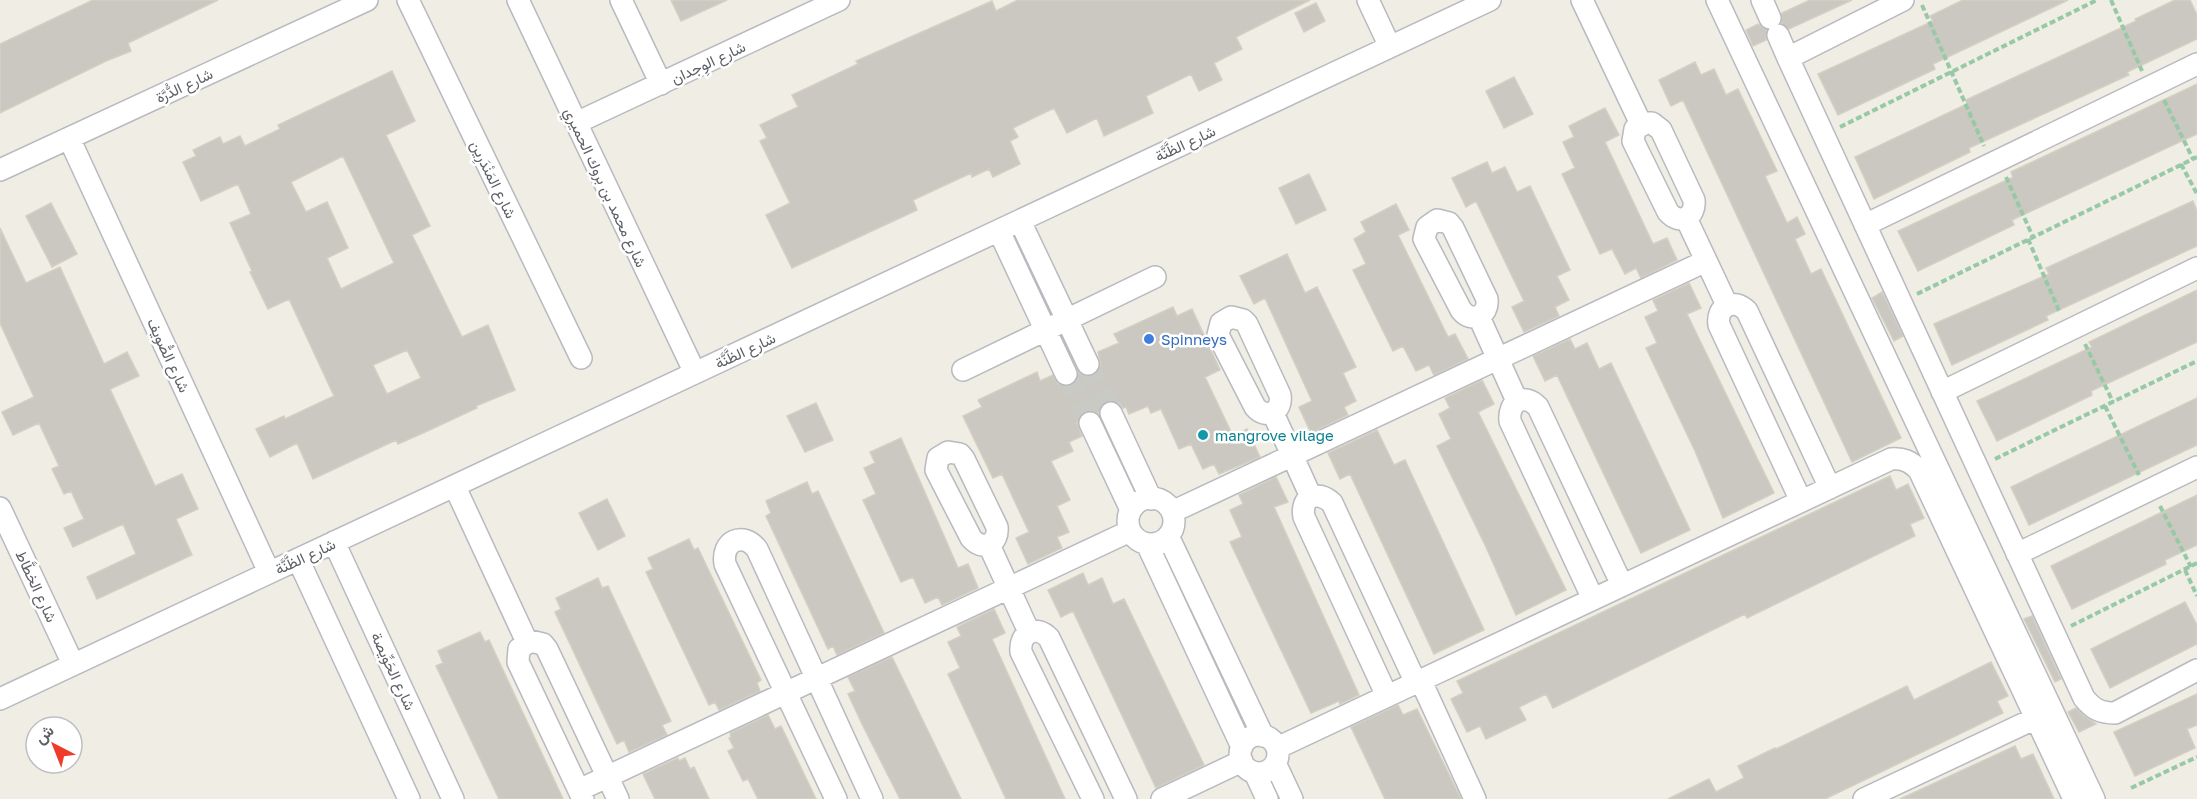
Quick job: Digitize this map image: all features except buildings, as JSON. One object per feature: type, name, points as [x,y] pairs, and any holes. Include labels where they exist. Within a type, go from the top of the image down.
[{"type":"street","name":"شارع الدُّرَّة","points":[[0,170],[367,0]]},
{"type":"street","name":"شارع المَنْدَرِين","points":[[408,0],[580,358]]},
{"type":"street","name":"شارع محمد بن بروك الحميري","points":[[518,0],[695,373]]},
{"type":"street","points":[[621,0],[661,84]]},
{"type":"street","name":"شارع الوِجدان","points":[[576,123],[839,0]]},
{"type":"street","points":[[1368,0],[1390,47]]},
{"type":"street","name":"شارع الظَّنَّة","points":[[0,699],[1490,0]]},
{"type":"street","points":[[1582,0],[1641,124]]},
{"type":"street","points":[[1717,0],[2094,799]]},
{"type":"street","points":[[1788,58],[1903,0]]},
{"type":"street","points":[[1770,17],[2084,698],[2090,705],[2104,713],[2115,713],[2197,670]]},
{"type":"street","points":[[1865,225],[2197,64]]},
{"type":"street","points":[[1652,123],[1661,130],[1694,200],[1695,207],[1692,214],[1686,218],[1680,220],[1668,212],[1633,141],[1635,129],[1641,124],[1652,123]]},
{"type":"street","name":"شارع الصُّويف","points":[[69,138],[269,572]]},
{"type":"street","points":[[1686,218],[1727,305]]},
{"type":"street","points":[[1020,221],[1088,364]]},
{"type":"street","points":[[999,231],[1066,374]]},
{"type":"street","points":[[1172,512],[1706,261]]},
{"type":"street","points":[[1942,392],[2197,268]]},
{"type":"street","points":[[963,370],[1155,277]]},
{"type":"street","points":[[1801,501],[1719,326],[1720,310],[1727,305],[1734,303],[1747,311],[1830,488]]},
{"type":"street","points":[[1479,317],[1517,401]]},
{"type":"street","points":[[1593,599],[1510,421],[1509,413],[1517,401],[1525,399],[1533,401],[1538,406],[1622,585]]},
{"type":"street","points":[[1111,413],[1151,499]]},
{"type":"street","points":[[1273,413],[1311,497]]},
{"type":"street","points":[[618,799],[607,776],[547,649],[536,641],[527,642],[519,649],[518,662],[581,794],[607,776],[1009,588],[1130,521],[1136,504],[1151,499],[1163,502],[1172,512],[1173,529],[1168,536],[1155,544],[1140,541],[1130,521],[1090,423]]},
{"type":"street","points":[[1272,749],[1891,459],[1900,458],[1908,461],[1918,470],[2074,799]]},
{"type":"street","points":[[2017,554],[2197,467]]},
{"type":"street","points":[[455,487],[527,642]]},
{"type":"street","points":[[1387,696],[1304,517],[1302,509],[1311,497],[1319,495],[1326,497],[1332,503],[1475,799]]},
{"type":"street","name":"شارع الخطَّاط","points":[[0,508],[73,664]]},
{"type":"street","points":[[1168,536],[1272,749],[1292,799]]},
{"type":"street","points":[[836,799],[725,564],[724,556],[730,543],[746,540],[758,549],[872,799]]},
{"type":"street","name":"شارع الحَوِّيصة","points":[[334,542],[453,799]]},
{"type":"street","points":[[1147,544],[1246,760],[1267,799]]},
{"type":"street","points":[[989,545],[1029,632]]},
{"type":"street","points":[[297,559],[409,799]]},
{"type":"street","points":[[1093,799],[1021,652],[1020,645],[1023,637],[1029,632],[1036,630],[1044,632],[1049,638],[1126,799]]},
{"type":"street","points":[[1864,799],[2036,718]]},
{"type":"street","points":[[1246,760],[1250,738],[1272,749]]},
{"type":"street","points":[[1246,760],[1263,773],[1270,770],[1272,749]]},
{"type":"street","points":[[1162,799],[1246,760]]},
{"type":"path","points":[[1919,0],[2072,329],[2113,402]]},
{"type":"path","points":[[1823,135],[2097,0]]},
{"type":"path","points":[[1900,302],[2195,158],[2152,86],[2111,0]]},
{"type":"path","points":[[2181,164],[2197,194]]},
{"type":"path","points":[[1977,468],[2197,361]]},
{"type":"path","points":[[2104,406],[2191,567]]},
{"type":"path","points":[[2054,634],[2197,563]]},
{"type":"path","points":[[2185,570],[2197,596]]},
{"type":"path","points":[[2131,788],[2197,757]]},
{"type":"tunnel","points":[[1088,364],[1111,413]]},
{"type":"tunnel","points":[[1066,374],[1090,423]]},
{"type":"place","name":"Spinneys","points":[[1149,339]]},
{"type":"place","name":"mangrove vilage","points":[[1203,435]]}]
